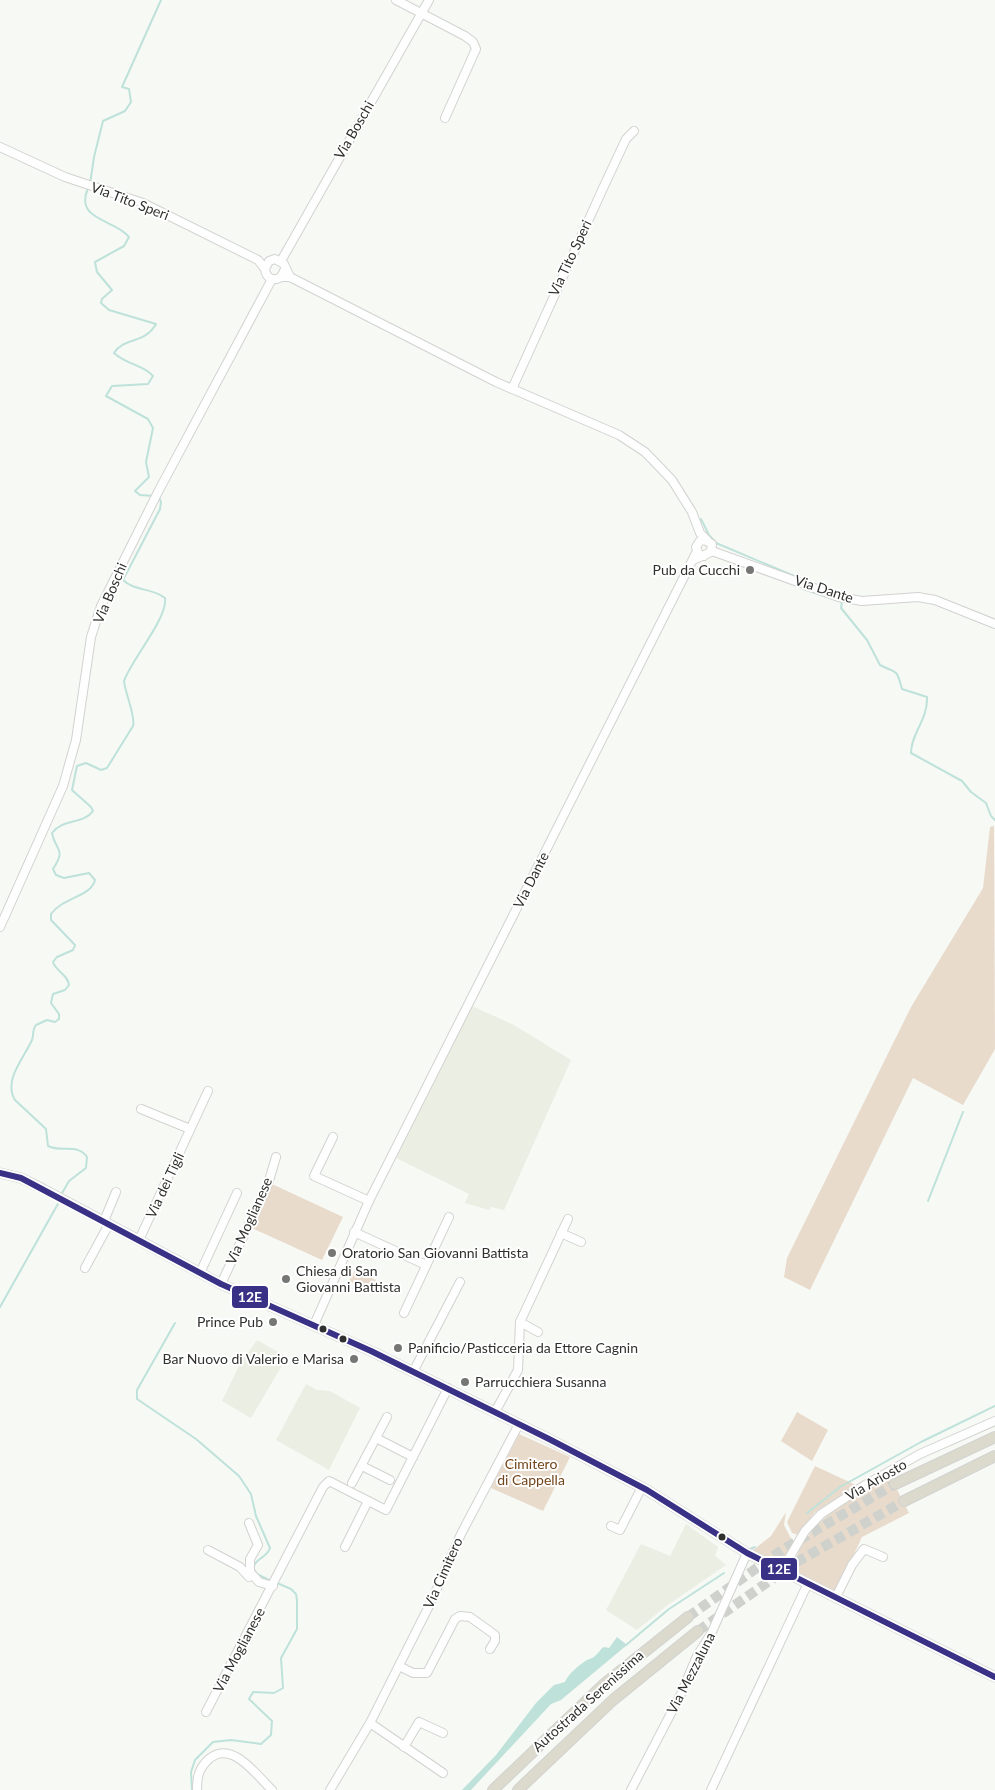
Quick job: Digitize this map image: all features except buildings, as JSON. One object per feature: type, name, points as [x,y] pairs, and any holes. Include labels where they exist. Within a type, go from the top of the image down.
[{"type":"highway","points":[[895,1484],[995,1437]]},
{"type":"highway","points":[[904,1501],[995,1456]]},
{"type":"highway","name":"Autostrada Serenissima","points":[[493,1790],[603,1685],[688,1617]]},
{"type":"highway","name":"Autostrada Serenissima","points":[[518,1790],[613,1700],[698,1631]]},
{"type":"main road","points":[[0,1173],[20,1178],[221,1284],[314,1325],[496,1412],[642,1488],[748,1553],[995,1677]]},
{"type":"street","points":[[396,0],[422,12],[474,42],[476,49],[445,118]]},
{"type":"street","name":"Via Boschi","points":[[281,261],[429,0]]},
{"type":"street","name":"Via Tito Speri","points":[[512,389],[626,139],[634,131]]},
{"type":"street","name":"Via Tito Speri","points":[[0,147],[52,172],[143,203],[258,260],[269,261]]},
{"type":"street","points":[[286,277],[281,261],[275,259],[269,261],[265,269],[268,277],[272,279],[286,277],[512,389],[619,435],[645,452],[672,480],[692,512],[700,533],[712,544],[712,551],[693,560]]},
{"type":"street","name":"Via Tito Speri","points":[[258,260],[265,269]]},
{"type":"street","name":"Via Boschi","points":[[0,927],[71,763],[92,637],[101,606],[158,492],[272,279]]},
{"type":"street","points":[[697,548],[700,533]]},
{"type":"street","points":[[697,548],[701,540],[708,541]]},
{"type":"street","points":[[697,548],[704,556]]},
{"type":"street","name":"Via Dante","points":[[314,1325],[369,1201],[693,560],[697,548]]},
{"type":"street","name":"Via Dante","points":[[712,551],[839,597],[862,601],[918,597],[936,600],[995,624]]},
{"type":"street","name":"Via dei Tigli","points":[[139,1240],[208,1091]]},
{"type":"street","points":[[141,1109],[190,1129]]},
{"type":"street","points":[[333,1137],[314,1176],[369,1201]]},
{"type":"street","name":"Via Moglianese","points":[[221,1284],[268,1184],[276,1157]]},
{"type":"street","points":[[85,1268],[106,1223],[116,1192]]},
{"type":"street","points":[[200,1273],[237,1193]]},
{"type":"street","points":[[404,1313],[449,1216]]},
{"type":"street","points":[[496,1412],[518,1370],[520,1322],[568,1219]]},
{"type":"street","points":[[354,1232],[426,1265]]},
{"type":"street","points":[[561,1233],[581,1242]]},
{"type":"street","points":[[413,1372],[460,1282]]},
{"type":"street","points":[[520,1322],[538,1332]]},
{"type":"street","points":[[345,1547],[368,1501],[386,1510],[448,1388]]},
{"type":"street","points":[[352,1483],[387,1417]]},
{"type":"street","name":"Via Ariosto","points":[[782,1570],[805,1531],[821,1514],[865,1485],[920,1454],[995,1421]]},
{"type":"street","name":"Via Cimitero","points":[[330,1790],[370,1723],[432,1600],[461,1534],[519,1424]]},
{"type":"street","points":[[376,1438],[413,1457]]},
{"type":"street","points":[[362,1466],[390,1480]]},
{"type":"street","name":"Via Moglianese","points":[[206,1712],[323,1487],[328,1481],[368,1501]]},
{"type":"street","points":[[611,1526],[620,1530],[642,1488]]},
{"type":"street","points":[[249,1523],[258,1545],[250,1559],[250,1572],[259,1582],[272,1587]]},
{"type":"street","points":[[836,1597],[852,1565],[864,1549],[883,1557]]},
{"type":"street","name":"Via Moglianese","points":[[208,1550],[240,1566],[262,1587],[272,1587]]},
{"type":"street","name":"Via Mezzaluna","points":[[630,1790],[681,1694],[697,1656],[711,1634],[748,1553]]},
{"type":"street","points":[[711,1790],[808,1583]]},
{"type":"street","points":[[399,1666],[412,1673],[427,1673],[455,1619],[460,1616],[470,1617],[495,1635],[495,1641],[490,1649]]},
{"type":"street","points":[[404,1747],[419,1722],[443,1733]]},
{"type":"street","points":[[370,1723],[443,1773]]},
{"type":"street","points":[[197,1790],[197,1778],[202,1766],[212,1756],[223,1753],[234,1754],[272,1790]]},
{"type":"shaded area","points":[[472,1006],[514,1025],[571,1060],[504,1210],[491,1207],[489,1210],[465,1203],[469,1194],[396,1158]]},
{"type":"shaded area","points":[[257,1340],[287,1357],[251,1418],[222,1401],[241,1362]]},
{"type":"shaded area","points":[[306,1384],[317,1390],[330,1391],[360,1408],[329,1470],[276,1440]]},
{"type":"shaded area","points":[[686,1524],[718,1547],[715,1556],[726,1565],[665,1607],[637,1630],[606,1610],[641,1544],[670,1556]]},
{"type":"green space","points":[[994,826],[995,1049],[963,1105],[913,1078],[810,1290],[784,1277],[787,1258],[911,1007],[983,888],[990,827]]},
{"type":"green space","points":[[272,1184],[343,1217],[322,1260],[252,1228]]},
{"type":"green space","points":[[355,1270],[376,1280],[371,1291],[349,1281]]},
{"type":"green space","points":[[797,1412],[828,1430],[812,1461],[781,1441]]},
{"type":"green space","name":"Cimitero di Cappella","points":[[519,1434],[570,1457],[543,1511],[491,1488]]},
{"type":"green space","points":[[815,1466],[856,1485],[815,1512],[798,1535],[792,1533],[787,1522]]},
{"type":"green space","points":[[890,1476],[909,1513],[862,1537],[836,1593],[802,1576],[796,1568],[796,1559],[799,1551],[816,1526],[851,1498]]},
{"type":"green space","points":[[786,1512],[784,1525],[794,1544],[783,1560],[772,1561],[752,1551],[771,1536]]},
{"type":"water","points":[[617,1637],[627,1645],[561,1700],[551,1704],[471,1790],[462,1790],[496,1755],[536,1703],[554,1685],[565,1682],[576,1668],[594,1657],[604,1647],[609,1648]]},
{"type":"waterway","points":[[90,184],[94,157],[103,121],[125,111],[131,102],[129,89],[122,87],[161,0]]},
{"type":"waterway","points":[[88,188],[85,199],[91,213],[123,231],[129,237],[124,246],[95,262],[97,272],[112,290],[102,299],[101,303],[109,310],[156,324],[146,335],[124,344],[114,353],[149,372],[153,376],[148,384],[112,386],[106,396],[148,419],[153,428],[146,462],[149,477],[135,491],[140,495],[154,496]]},
{"type":"waterway","points":[[61,1195],[69,1181],[86,1168],[87,1157],[79,1150],[58,1149],[48,1146],[46,1129],[15,1100],[11,1085],[16,1069],[32,1040],[36,1025],[47,1020],[55,1022],[59,1019],[59,1014],[51,1003],[53,994],[65,990],[69,985],[66,978],[53,962],[57,957],[73,950],[75,945],[51,920],[51,914],[62,904],[88,890],[95,880],[89,873],[64,878],[56,875],[53,869],[60,853],[52,833],[62,825],[84,818],[93,811],[72,790],[77,766],[86,763],[101,770],[107,768],[133,726],[134,722],[124,681],[161,616],[165,598],[127,584],[123,580],[160,509],[161,502],[159,497]]},
{"type":"waterway","points":[[701,519],[709,535],[716,543],[806,581]]},
{"type":"waterway","points":[[803,589],[842,602],[841,608],[867,640],[880,665],[897,674],[902,689],[927,697],[925,713],[914,739],[911,753],[962,781],[971,792],[986,803],[991,816],[995,820]]},
{"type":"waterway","points":[[928,1201],[963,1112]]},
{"type":"waterway","points":[[0,1307],[59,1202]]},
{"type":"waterway","points":[[175,1323],[137,1390],[137,1399],[196,1439],[239,1476],[251,1494],[256,1516],[270,1548],[256,1562],[253,1568],[257,1574],[271,1581]]},
{"type":"waterway","points":[[807,1513],[840,1487],[921,1442],[995,1406]]},
{"type":"waterway","points":[[750,1549],[755,1547]]},
{"type":"waterway","points":[[626,1645],[669,1609],[724,1573]]},
{"type":"waterway","points":[[192,1790],[191,1772],[195,1760],[213,1742],[231,1740],[261,1744],[271,1735],[272,1721],[249,1699],[253,1692],[274,1693],[283,1688],[281,1658],[297,1629],[297,1600],[296,1594],[291,1589],[277,1583]]},
{"type":"tunnel","points":[[688,1617],[782,1550],[895,1484]]},
{"type":"tunnel","points":[[698,1631],[795,1563],[904,1501]]},
{"type":"transit line","name":"12E","points":[[0,1173],[21,1178],[221,1284],[371,1351],[549,1439],[647,1490],[747,1553],[995,1677]]},
{"type":"place","name":"Pub da Cucchi","points":[[750,570]]},
{"type":"place","name":"Oratorio San Giovanni Battista","points":[[332,1253]]},
{"type":"place","name":"Chiesa di San Giovanni Battista","points":[[286,1279]]},
{"type":"place","name":"Prince Pub","points":[[273,1322]]},
{"type":"place","name":"Panificio/Pasticceria da Ettore Cagnin","points":[[398,1348]]},
{"type":"place","name":"Bar Nuovo di Valerio e Marisa","points":[[354,1359]]},
{"type":"place","name":"Parrucchiera Susanna","points":[[465,1382]]}]
